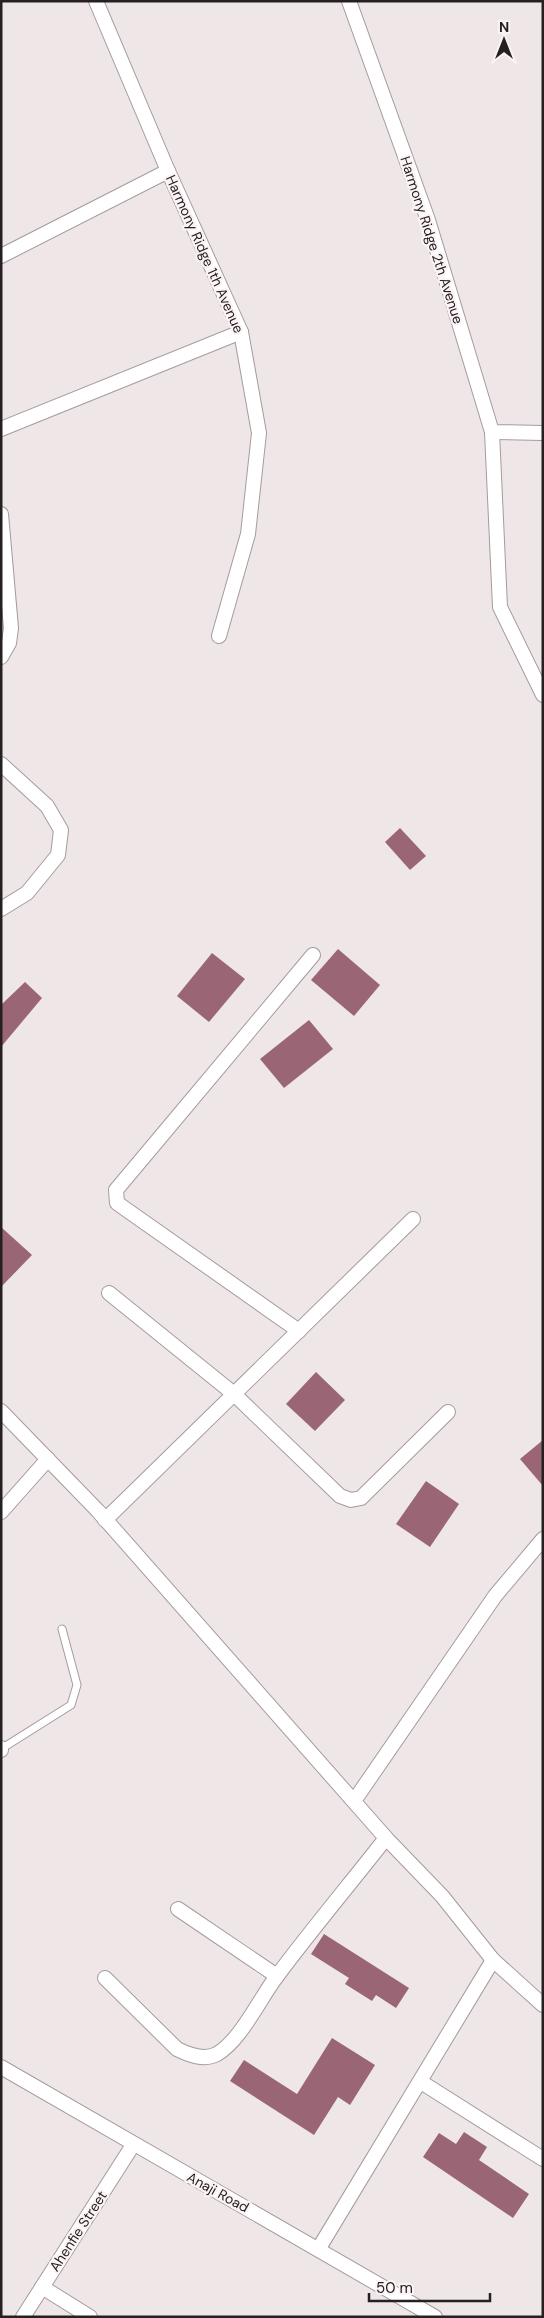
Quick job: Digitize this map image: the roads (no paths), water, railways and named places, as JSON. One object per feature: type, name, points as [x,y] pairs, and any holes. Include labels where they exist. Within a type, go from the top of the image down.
[{"type":"street","name":"Harmony Ridge 1th Avenue","points":[[96,1],[168,170],[241,332],[259,433],[248,534],[219,636]]},
{"type":"street","name":"Harmony Ridge 2th Avenue","points":[[349,1],[428,220],[492,432],[500,607],[543,695]]},
{"type":"street","points":[[1,256],[168,170]]},
{"type":"street","points":[[1,429],[241,332]]},
{"type":"street","points":[[492,432],[543,433]]},
{"type":"street","points":[[1,514],[11,628],[9,643],[1,657]]},
{"type":"street","points":[[1,764],[48,806],[61,830],[58,855],[27,893],[1,908]]},
{"type":"street","points":[[299,1331],[117,1203],[116,1190],[313,955]]},
{"type":"street","points":[[105,1520],[413,1219]]},
{"type":"street","points":[[109,1293],[234,1394],[340,1496],[351,1500],[361,1498],[448,1412]]},
{"type":"street","points":[[1,1411],[105,1520],[386,1838],[442,1896],[493,1960],[543,2004]]},
{"type":"street","points":[[1,1512],[48,1459]]},
{"type":"street","points":[[354,1801],[494,1596],[543,1539]]},
{"type":"street","points":[[105,1978],[177,2049],[190,2056],[216,2055],[230,2043],[277,1976],[386,1838]]},
{"type":"street","points":[[178,1908],[277,1976]]},
{"type":"street","points":[[318,2248],[421,2082],[493,1960]]},
{"type":"street","name":"Anaji Road","points":[[2,2070],[318,2248],[435,2317]]},
{"type":"street","points":[[421,2082],[543,2159]]},
{"type":"street","name":"Ahenfie Street","points":[[23,2317],[133,2145]]},
{"type":"street","points":[[42,2287],[90,2317]]},
{"type":"lane","points":[[1,1749],[71,1705],[77,1685],[62,1629]]}]
